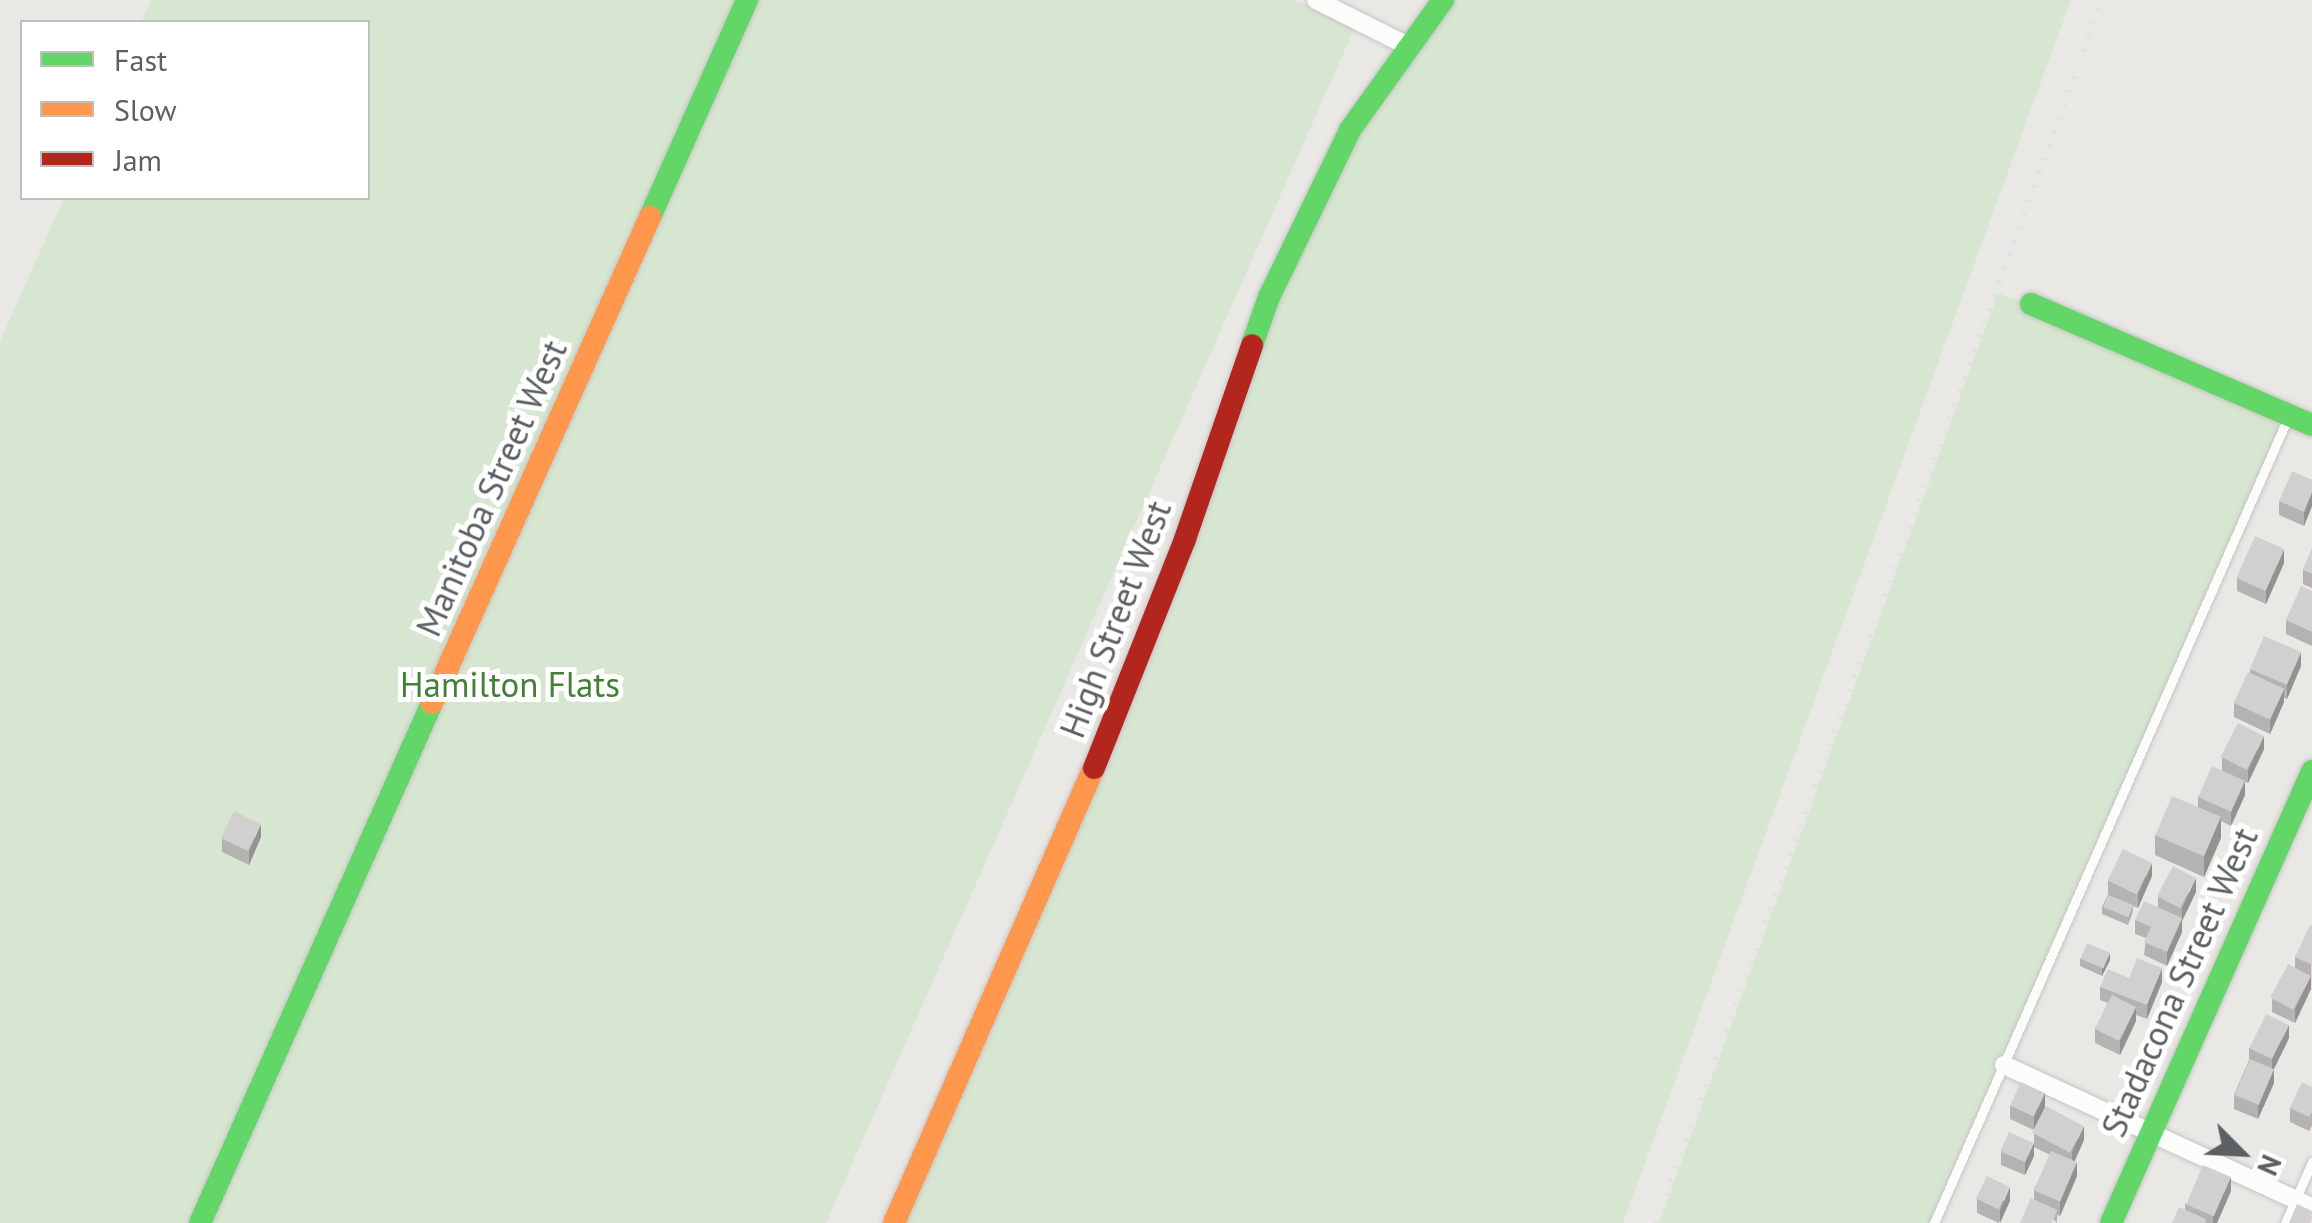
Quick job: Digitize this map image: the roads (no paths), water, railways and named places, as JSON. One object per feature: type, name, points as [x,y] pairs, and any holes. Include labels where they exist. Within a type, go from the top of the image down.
[{"type":"street","name":"Manitoba Street West","points":[[200,1223],[747,0]]},
{"type":"street","points":[[1316,0],[1408,46]]},
{"type":"street","name":"High Street West","points":[[894,1223],[1073,821],[1185,539],[1269,297],[1350,130],[1443,0]]},
{"type":"street","points":[[2031,304],[2312,425]]},
{"type":"street","name":"Stadacona Street West","points":[[2111,1223],[2312,771]]},
{"type":"street","points":[[2004,1065],[2304,1203]]},
{"type":"lane","points":[[1934,1223],[2289,415]]},
{"type":"lane","points":[[2285,1223],[2304,1203],[2312,1162]]},
{"type":"railway","points":[[1656,1223],[2102,0]]},
{"type":"park label","name":"Hamilton Flats","points":[[510,684]]}]
